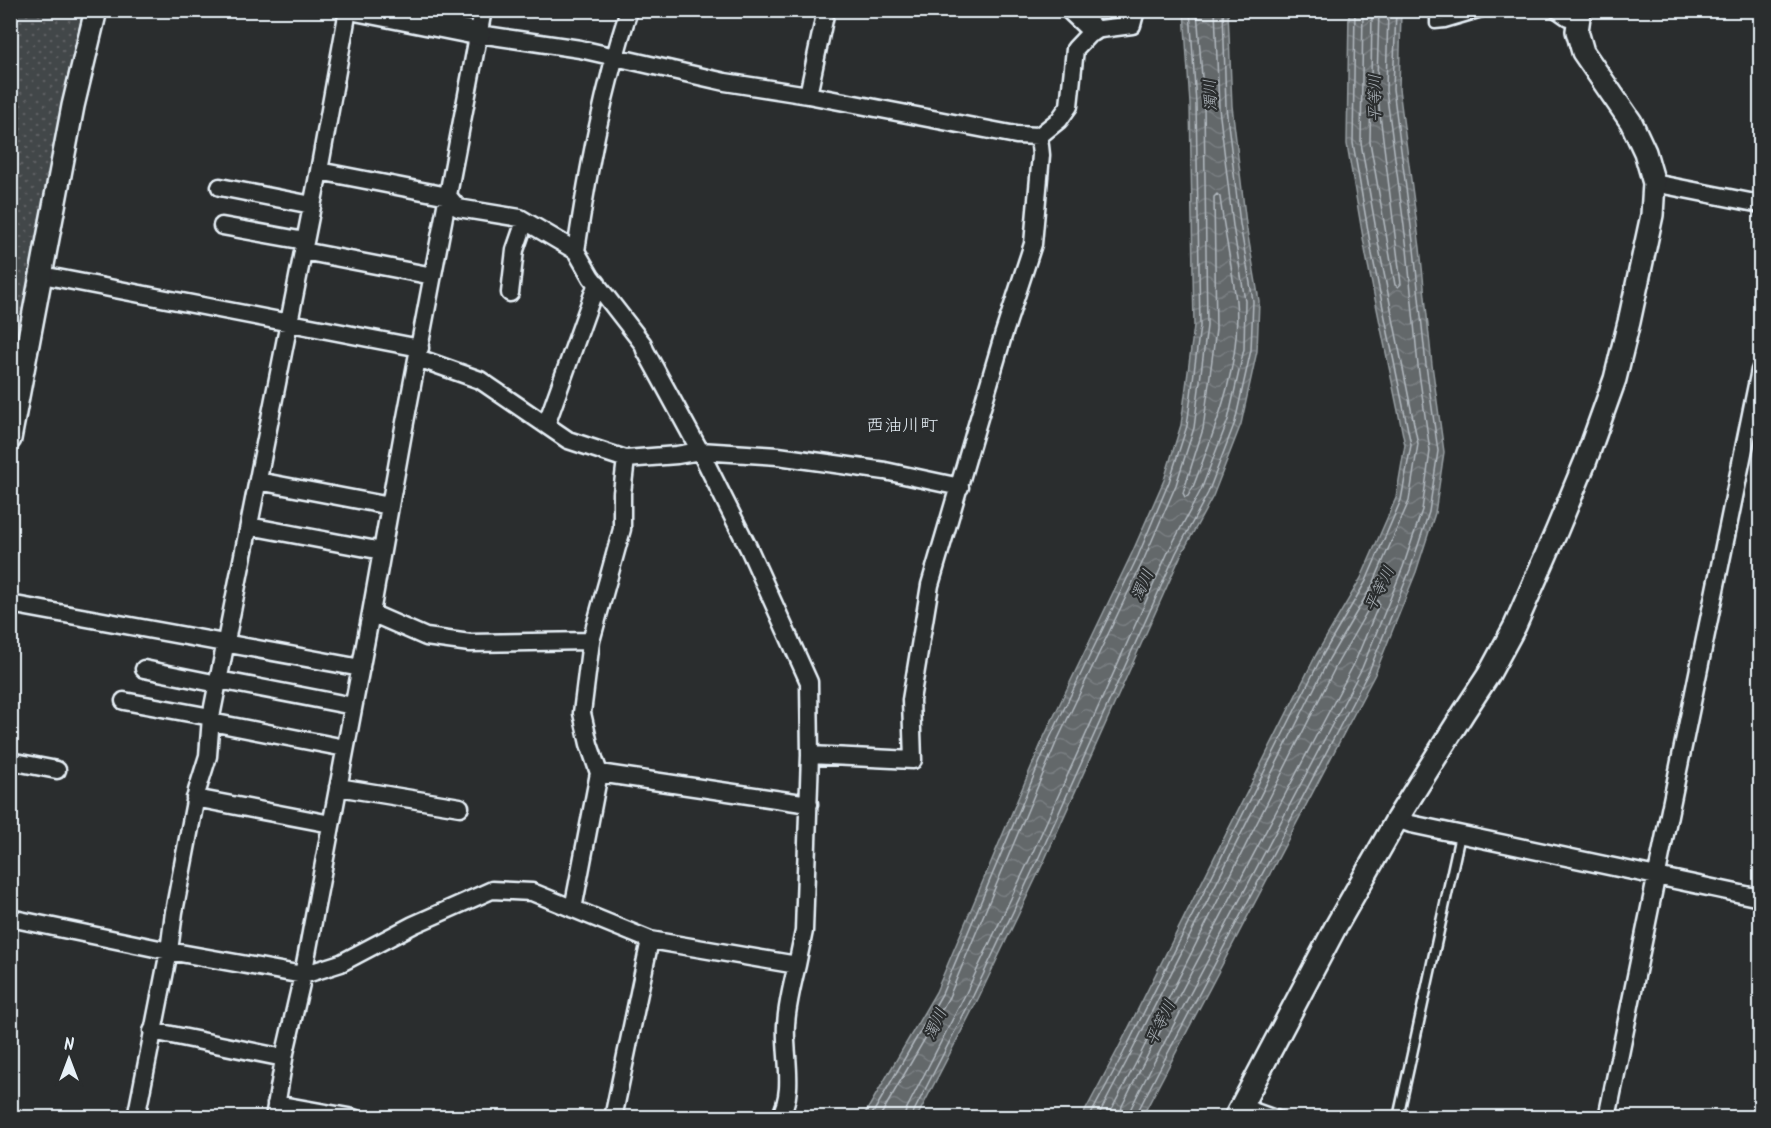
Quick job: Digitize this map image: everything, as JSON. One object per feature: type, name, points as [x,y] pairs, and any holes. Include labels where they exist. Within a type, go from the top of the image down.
[{"type":"street","points":[[10,439],[73,106],[96,10]]},
{"type":"street","points":[[136,1118],[169,951],[195,798],[208,756],[211,720],[218,682],[320,171],[348,10]]},
{"type":"street","points":[[358,10],[479,34],[580,49],[725,81],[1016,135],[1039,136],[1059,120],[1069,106],[1075,49],[1093,30],[1132,25],[1136,10]]},
{"type":"street","points":[[354,1118],[275,1111],[354,706],[483,10]]},
{"type":"street","points":[[576,251],[588,172],[600,116],[629,10]]},
{"type":"street","points":[[808,95],[826,10]]},
{"type":"street","points":[[1072,10],[1093,30]]},
{"type":"street","points":[[1239,1111],[1335,928],[1397,819],[1489,674],[1515,626],[1566,510],[1615,379],[1652,215],[1654,183],[1645,152],[1630,122],[1583,52],[1577,31],[1579,15],[1568,17],[1558,10]]},
{"type":"street","points":[[810,755],[913,760],[911,700],[930,585],[1003,336],[1033,244],[1041,155],[1039,136]]},
{"type":"street","points":[[320,171],[448,196],[458,208],[520,218],[576,251],[643,344],[749,549],[809,682],[810,755],[804,931],[786,1027],[788,1082],[786,1108],[779,1118]]},
{"type":"street","points":[[1654,183],[1761,204]]},
{"type":"street","points":[[220,187],[312,205]]},
{"type":"street","points":[[510,293],[515,250],[525,220]]},
{"type":"street","points":[[222,226],[433,276]]},
{"type":"street","points":[[42,275],[288,323],[419,353],[480,380],[568,440],[626,459],[700,451],[789,458],[885,471],[960,487]]},
{"type":"street","points":[[546,425],[597,283]]},
{"type":"street","points":[[1608,1118],[1761,370]]},
{"type":"street","points":[[573,909],[599,773],[582,713],[591,641],[622,529],[622,493],[626,459]]},
{"type":"street","points":[[258,481],[390,507]]},
{"type":"street","points":[[249,525],[382,551]]},
{"type":"street","points":[[10,604],[361,668]]},
{"type":"street","points":[[371,613],[426,637],[470,643],[591,641]]},
{"type":"street","points":[[144,669],[354,706]]},
{"type":"street","points":[[124,701],[345,748]]},
{"type":"street","points":[[10,761],[57,770]]},
{"type":"street","points":[[599,773],[809,804]]},
{"type":"street","points":[[338,787],[459,807]]},
{"type":"street","points":[[195,798],[331,824]]},
{"type":"street","points":[[1397,819],[1411,825],[1761,898]]},
{"type":"street","points":[[10,918],[169,951],[303,975],[341,963],[413,926],[492,890],[532,892],[650,940],[797,965]]},
{"type":"street","points":[[613,1118],[650,940]]},
{"type":"street","points":[[152,1031],[284,1058]]},
{"type":"lane","points":[[1436,10],[1435,24],[1489,10]]},
{"type":"lane","points":[[1398,1118],[1460,835]]},
{"type":"lane","points":[[1239,1111],[1284,1118]]},
{"type":"shaded area","points":[[11,11],[83,11],[60,118],[11,383]]},
{"type":"water","name":"濁川","points":[[1184,11],[1228,11],[1232,106],[1246,224],[1259,301],[1257,351],[1241,424],[1213,496],[1181,555],[1045,859],[978,999],[917,1117],[863,1117],[936,992],[1044,737],[1132,553],[1164,480],[1181,425],[1194,326],[1190,104]]},
{"type":"water","name":"平等川","points":[[1349,11],[1401,11],[1399,89],[1444,452],[1435,513],[1416,572],[1375,674],[1142,1117],[1082,1117],[1317,653],[1361,578],[1396,498],[1405,445],[1366,255],[1347,144]]},
{"type":"district","name":"西油川町","points":[[902,426]]}]
